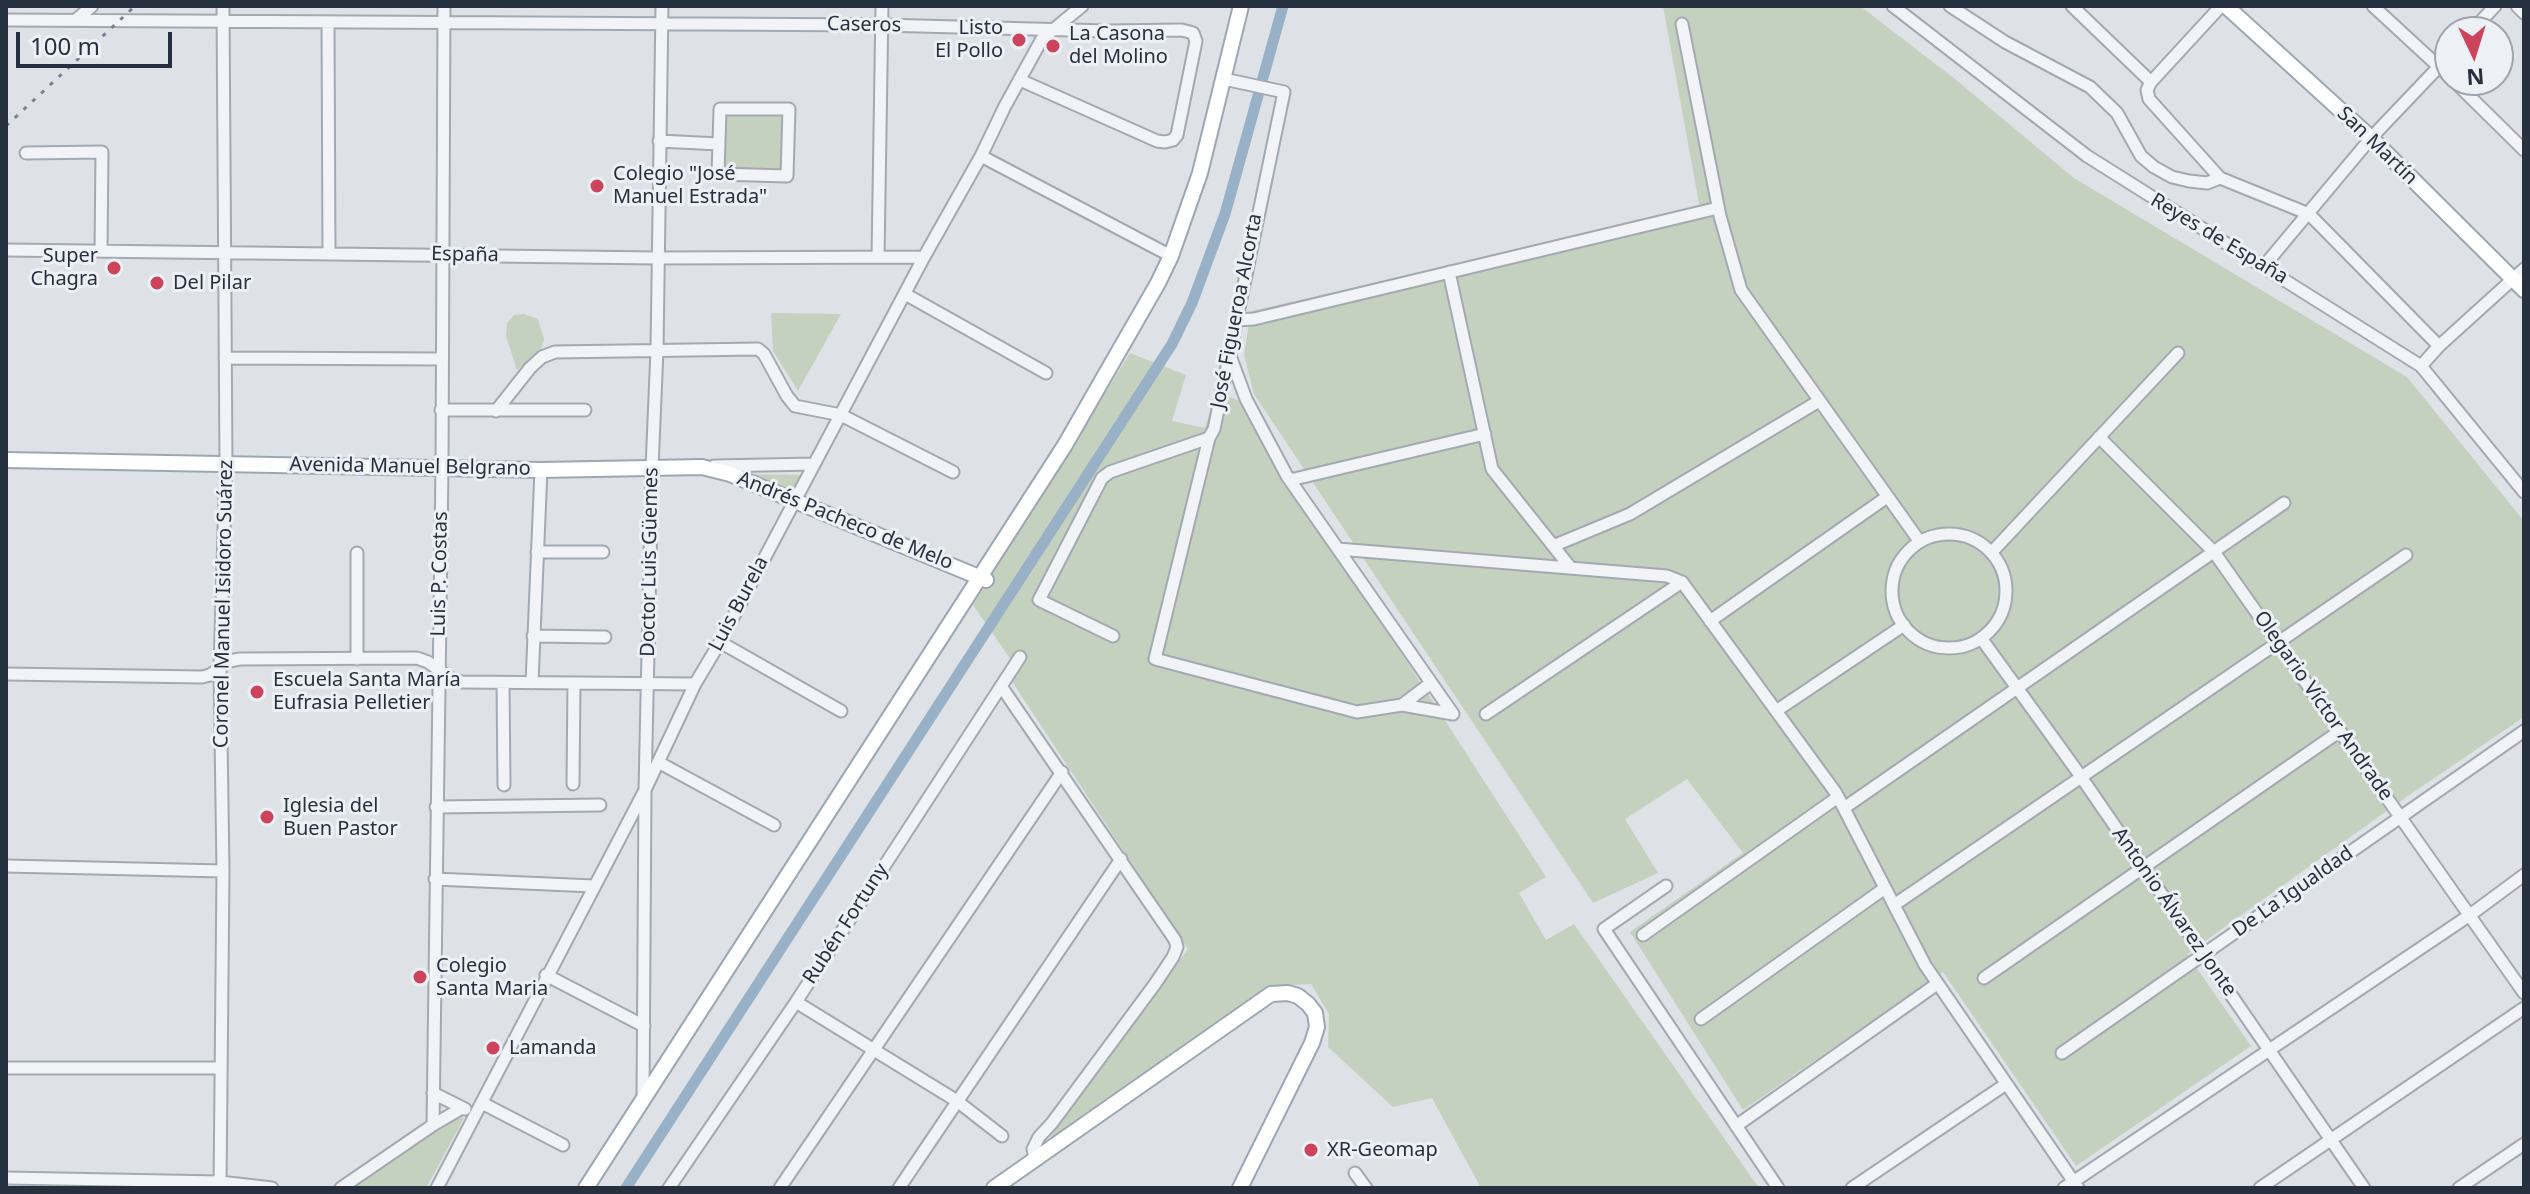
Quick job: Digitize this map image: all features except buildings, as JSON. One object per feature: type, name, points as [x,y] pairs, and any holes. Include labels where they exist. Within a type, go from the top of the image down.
[{"type":"main road","points":[[586,1188],[1113,377],[1174,262],[1197,201],[1227,80],[1241,6]]},
{"type":"main road","points":[[596,1188],[816,849],[1094,396],[1158,283],[1171,256],[1200,173],[1249,6]]},
{"type":"main road","name":"San Martín","points":[[2224,6],[2519,274],[2524,290]]},
{"type":"main road","name":"Avenida Manuel Belgrano","points":[[6,460],[541,470],[702,467]]},
{"type":"main road","name":"Andrés Pacheco de Melo","points":[[702,467],[730,474],[983,578]]},
{"type":"main road","points":[[994,1188],[1271,994],[1288,993],[1308,1004],[1315,1013],[1317,1027],[1240,1188]]},
{"type":"street","points":[[76,20],[92,6]]},
{"type":"street","name":"Coronel Manuel Isidoro Suárez","points":[[220,1185],[223,871],[220,669],[226,463],[223,6]]},
{"type":"street","name":"Luis P. Costas","points":[[433,1125],[442,467],[444,6]]},
{"type":"street","name":"Doctor Luis Güemes","points":[[643,1101],[645,790],[657,350],[662,6]]},
{"type":"street","points":[[878,257],[882,6]]},
{"type":"street","name":"Luis Burela","points":[[437,1188],[645,790],[695,684],[1042,39],[1082,6]]},
{"type":"street","name":"Reyes de España","points":[[1893,6],[2087,156],[2421,366],[2524,492]]},
{"type":"street","points":[[1950,6],[2005,42],[2090,87],[2117,113],[2141,156],[2154,167],[2172,177],[2189,181],[2207,183],[2220,178]]},
{"type":"street","points":[[2072,6],[2151,82]]},
{"type":"street","points":[[2224,6],[2151,82],[2147,90],[2149,99],[2220,178],[2309,214],[2439,346]]},
{"type":"street","points":[[2373,6],[2434,61]]},
{"type":"street","points":[[2517,6],[2524,13]]},
{"type":"street","name":"Caseros","points":[[6,20],[661,23],[1182,30],[1193,33],[1196,41],[1177,135],[1173,140],[1157,141],[1020,80]]},
{"type":"street","points":[[328,22],[329,254]]},
{"type":"street","points":[[1682,24],[1718,208],[1741,290],[1920,542]]},
{"type":"street","points":[[2264,266],[2371,138],[2434,71]]},
{"type":"street","name":"José Figueroa Alcorta","points":[[1227,80],[1284,92],[1214,429],[1209,438],[1155,659],[1357,712],[1402,705]]},
{"type":"street","points":[[2470,96],[2524,150]]},
{"type":"street","points":[[720,109],[789,109],[787,176],[718,174],[719,144],[720,109]]},
{"type":"street","points":[[659,141],[719,144]]},
{"type":"street","points":[[26,153],[102,152],[101,251]]},
{"type":"street","points":[[981,156],[1171,256]]},
{"type":"street","points":[[1235,320],[1254,319],[1718,208]]},
{"type":"street","name":"España","points":[[6,250],[658,258],[924,257]]},
{"type":"street","points":[[1449,272],[1492,469],[1570,567]]},
{"type":"street","points":[[2421,366],[2519,274]]},
{"type":"street","points":[[905,294],[1046,373]]},
{"type":"street","points":[[496,411],[530,368],[542,357],[555,352],[758,349],[795,406],[841,415],[953,472]]},
{"type":"street","points":[[1229,353],[1246,399],[1290,480],[1453,714],[1402,705]]},
{"type":"street","points":[[1992,552],[2178,353]]},
{"type":"street","points":[[225,358],[442,359]]},
{"type":"street","points":[[1553,546],[1630,514],[1819,401]]},
{"type":"street","points":[[441,410],[585,410]]},
{"type":"street","points":[[1290,480],[1485,434]]},
{"type":"street","name":"Olegario Víctor Andrade","points":[[2099,437],[2214,552],[2524,993]]},
{"type":"street","points":[[1113,636],[1039,600],[1102,478],[1110,472],[1209,438]]},
{"type":"street","name":"Avenida Manuel Belgrano","points":[[702,467],[814,464]]},
{"type":"street","points":[[532,683],[541,470]]},
{"type":"street","points":[[1710,621],[1887,497]]},
{"type":"street","points":[[1844,808],[2284,503]]},
{"type":"street","points":[[1948,533],[1966,536],[1992,552],[2004,573],[2007,592],[2004,610],[1995,626],[1981,638],[1963,646],[1944,648],[1925,643],[1904,625],[1892,597],[1893,578],[1901,560],[1920,542],[1930,536],[1948,533]]},
{"type":"street","points":[[1338,549],[1667,576],[1682,582],[1838,797],[1937,984],[2072,1186],[2524,875]]},
{"type":"street","points":[[537,552],[603,552]]},
{"type":"street","points":[[357,553],[357,659]]},
{"type":"street","points":[[1894,905],[2406,555]]},
{"type":"street","points":[[1486,714],[1682,582]]},
{"type":"street","points":[[1776,711],[1904,625]]},
{"type":"street","points":[[533,636],[605,637]]},
{"type":"street","name":"Antonio Álvarez Jonte","points":[[1981,638],[2081,777],[2364,1188]]},
{"type":"street","points":[[720,642],[841,711]]},
{"type":"street","name":"Rubén Fortuny","points":[[669,1188],[796,1002],[1020,657]]},
{"type":"street","points":[[6,674],[202,677],[229,661],[240,659],[417,658],[462,682],[695,684]]},
{"type":"street","points":[[503,683],[504,785]]},
{"type":"street","points":[[573,784],[574,683]]},
{"type":"street","points":[[1402,705],[1431,683]]},
{"type":"street","points":[[1001,686],[1121,859],[1177,947],[1155,984],[1039,1137],[1033,1149],[1035,1159]]},
{"type":"street","points":[[1984,978],[2340,731]]},
{"type":"street","name":"De La Igualdad","points":[[2062,1053],[2524,731]]},
{"type":"street","points":[[658,762],[774,825]]},
{"type":"street","points":[[780,1188],[1062,772]]},
{"type":"street","points":[[1643,935],[1838,797]]},
{"type":"street","points":[[436,807],[600,805]]},
{"type":"street","points":[[899,1188],[1121,859]]},
{"type":"street","points":[[6,866],[223,871]]},
{"type":"street","points":[[435,879],[593,886]]},
{"type":"street","points":[[1666,886],[1604,929],[1778,1188]]},
{"type":"street","points":[[1701,1019],[1885,888]]},
{"type":"street","points":[[546,975],[644,1026]]},
{"type":"street","points":[[1736,1126],[1937,984]]},
{"type":"street","points":[[796,1002],[957,1101],[1002,1136]]},
{"type":"street","points":[[2260,1188],[2524,1008]]},
{"type":"street","points":[[6,1068],[221,1068]]},
{"type":"street","points":[[1852,1188],[2006,1084]]},
{"type":"street","points":[[433,1093],[462,1108],[479,1108],[563,1145]]},
{"type":"street","points":[[341,1188],[462,1108]]},
{"type":"street","points":[[2459,1188],[2524,1144]]},
{"type":"street","points":[[1355,1173],[1366,1188]]},
{"type":"street","points":[[6,1178],[272,1188]]},
{"type":"green space","points":[[1663,6],[1860,6],[1955,79],[2074,178],[2407,377],[2524,521],[2524,717],[2187,954],[2251,1046],[2076,1166],[1943,972],[1743,1110],[1630,932],[1743,853],[1687,779],[1625,819],[1658,873],[1593,903],[1254,394],[1244,355],[1251,311],[1700,209]]},
{"type":"green space","points":[[725,115],[781,115],[781,170],[725,169]]},
{"type":"green space","points":[[771,313],[841,314],[798,391],[773,351]]},
{"type":"green space","points":[[524,314],[538,319],[544,339],[541,351],[517,370],[506,336],[507,323],[514,315]]},
{"type":"green space","points":[[1130,353],[1186,375],[1172,421],[1205,428],[1216,391],[1239,401],[1546,877],[1519,893],[1546,940],[1574,924],[1759,1188],[1481,1188],[1432,1098],[1393,1107],[1328,1047],[1329,1014],[1311,984],[1271,986],[1055,1138],[1050,1137],[1188,949],[1007,674],[1011,660],[973,605]]},
{"type":"green space","points":[[743,474],[804,475],[792,497]]},
{"type":"green space","points":[[457,1116],[464,1118],[426,1188],[354,1188]]},
{"type":"waterway","points":[[626,1188],[1172,344],[1192,303],[1225,214],[1283,6]]},
{"type":"railway","points":[[6,126],[135,6]]},
{"type":"place","name":"Listo El Pollo","points":[[1019,40]]},
{"type":"place","name":"La Casona del Molino","points":[[1053,46]]},
{"type":"place","name":"Colegio \"José Manuel Estrada\"","points":[[597,186]]},
{"type":"place","name":"Super Chagra","points":[[114,268]]},
{"type":"place","name":"Del Pilar","points":[[157,283]]},
{"type":"place","name":"Escuela Santa María Eufrasia Pelletier","points":[[257,692]]},
{"type":"place","name":"Iglesia del Buen Pastor","points":[[267,817]]},
{"type":"place","name":"Colegio Santa Maria","points":[[420,977]]},
{"type":"place","name":"Lamanda","points":[[493,1048]]},
{"type":"place","name":"XR-Geomap","points":[[1311,1150]]}]
